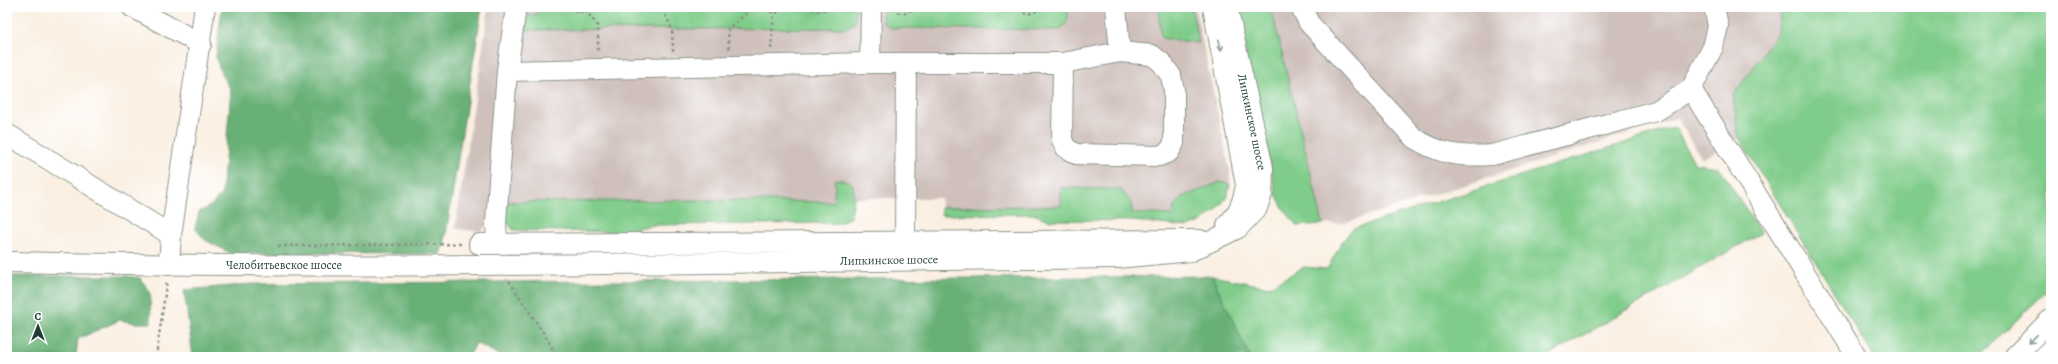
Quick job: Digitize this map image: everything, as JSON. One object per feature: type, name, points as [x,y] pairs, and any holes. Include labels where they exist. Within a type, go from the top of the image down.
[{"type":"street","points":[[132,7],[201,44]]},
{"type":"street","points":[[168,271],[171,235],[201,44],[205,7]]},
{"type":"street","points":[[516,7],[507,71],[496,222],[488,243],[905,240],[1214,240]]},
{"type":"street","points":[[870,63],[871,7]]},
{"type":"street","points":[[1116,7],[1120,52]]},
{"type":"street","name":"Липкинское шоссе","points":[[1213,7],[1243,161],[1246,185],[1242,204],[1237,214],[1214,240]]},
{"type":"street","name":"Липкинское шоссе","points":[[562,264],[1117,258],[1191,251],[1238,228],[1257,208],[1262,194],[1263,168],[1227,7]]},
{"type":"street","points":[[1301,7],[1309,23],[1414,138],[1436,151],[1468,156],[1492,155],[1656,110],[1690,89],[1713,47],[1718,26],[1714,7]]},
{"type":"street","points":[[507,71],[870,63],[1063,63],[1120,52],[1152,55],[1162,63],[1171,76],[1174,90],[1174,143],[1169,152],[1159,156],[1076,154],[1066,148],[1062,140],[1063,63]]},
{"type":"street","points":[[905,240],[906,64]]},
{"type":"street","points":[[1690,89],[1857,357]]},
{"type":"street","points":[[7,134],[171,235]]},
{"type":"street","points":[[1243,161],[1251,184],[1247,207],[1248,218]]},
{"type":"street","name":"Челобитьевское шоссе","points":[[7,262],[168,271],[562,264]]},
{"type":"street","points":[[2014,357],[2051,319]]},
{"type":"street","points":[[2043,357],[2051,349]]},
{"type":"street","points":[[2047,357],[2051,356]]},
{"type":"path","points":[[570,7],[578,13],[585,10],[587,7]]},
{"type":"path","points":[[659,7],[674,10],[689,7]]},
{"type":"path","points":[[729,66],[728,28],[755,7]]},
{"type":"path","points":[[766,7],[768,11],[774,13],[780,12],[784,7]]},
{"type":"path","points":[[799,7],[817,11],[844,7]]},
{"type":"path","points":[[894,7],[902,14],[909,12],[912,7]]},
{"type":"path","points":[[951,7],[961,9],[967,7]]},
{"type":"path","points":[[1020,7],[1023,12],[1028,14],[1035,12],[1038,7]]},
{"type":"path","points":[[663,9],[672,29],[673,68]]},
{"type":"path","points":[[585,10],[598,26],[598,69]]},
{"type":"path","points":[[770,65],[774,13]]},
{"type":"path","points":[[272,246],[488,243]]},
{"type":"path","points":[[498,264],[546,337],[557,357]]},
{"type":"path","points":[[156,357],[168,271]]},
{"type":"shaded area","points":[[489,7],[1195,7],[1230,171],[1230,184],[1227,197],[1216,211],[1201,222],[1188,227],[1133,221],[1049,220],[1033,214],[941,215],[941,198],[854,198],[851,217],[839,223],[654,225],[616,232],[513,230],[507,222],[503,221],[489,222],[482,231],[455,229]]},
{"type":"shaded area","points":[[1241,7],[1781,7],[1778,31],[1733,96],[1739,138],[1702,159],[1677,118],[1344,223],[1297,226]]},
{"type":"green space","points":[[222,7],[482,7],[444,247],[440,254],[230,253],[205,240],[195,228],[199,212],[212,205],[222,193],[231,90],[222,76],[216,57]]},
{"type":"green space","points":[[538,7],[856,7],[855,22],[846,28],[522,30],[525,14],[537,16]]},
{"type":"green space","points":[[882,7],[1068,7],[1068,15],[1065,25],[1056,30],[891,28],[883,23]]},
{"type":"green space","points":[[1158,7],[1191,7],[1199,43],[1161,38]]},
{"type":"green space","points":[[1235,7],[1271,7],[1323,224],[1297,226],[1283,208],[1276,194]]},
{"type":"green space","points":[[1781,7],[2051,7],[2051,287],[1978,357],[1874,357],[1739,138],[1733,96],[1778,31]]},
{"type":"green space","points":[[1675,127],[1695,164],[1719,167],[1761,233],[1545,357],[1250,357],[1212,276],[1269,287],[1304,267],[1327,269],[1342,242],[1352,229]]},
{"type":"green space","points":[[835,179],[849,181],[853,185],[854,198],[851,217],[839,223],[654,225],[616,232],[513,230],[507,222],[503,221],[507,202],[705,200],[834,202]]},
{"type":"green space","points":[[1220,182],[1230,184],[1227,197],[1216,211],[1201,222],[1188,227],[1133,221],[1049,220],[1033,214],[941,215],[941,207],[1061,206],[1061,188],[1120,189],[1131,202],[1132,213],[1172,215],[1175,205],[1182,197]]},
{"type":"green space","points":[[7,276],[126,276],[140,278],[150,292],[151,323],[135,323],[120,320],[78,339],[76,357],[7,357]]},
{"type":"green space","points":[[1212,276],[1250,357],[506,357],[476,343],[469,357],[193,357],[184,290],[252,284]]}]
